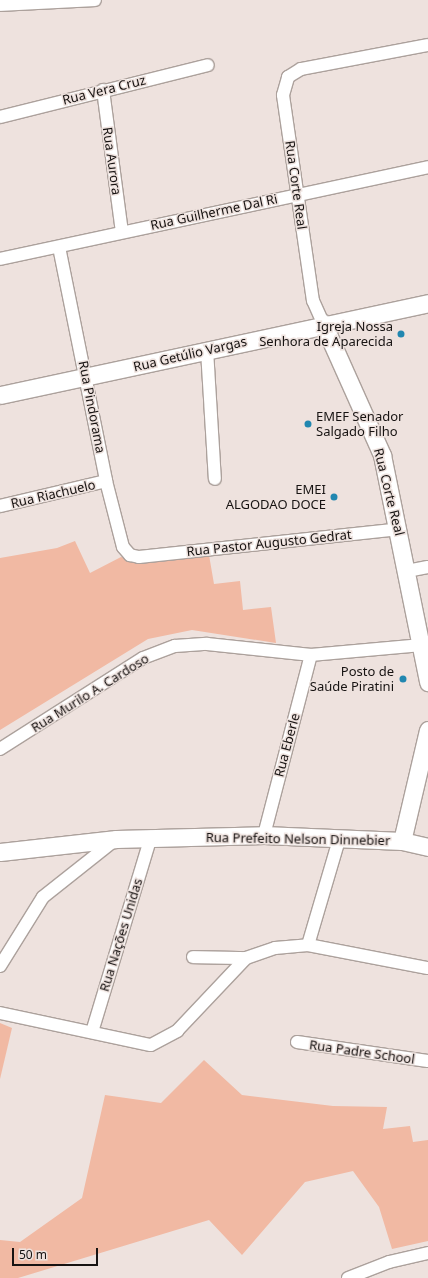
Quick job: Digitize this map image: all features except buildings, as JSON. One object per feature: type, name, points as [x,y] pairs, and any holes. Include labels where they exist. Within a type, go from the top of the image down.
[{"type":"street","points":[[0,5],[95,0]]},
{"type":"street","name":"Rua Corte Real","points":[[428,45],[301,69],[288,77],[283,95],[314,301],[382,455],[400,529],[428,680]]},
{"type":"street","name":"Rua Vera Cruz","points":[[0,117],[103,90],[208,65]]},
{"type":"street","name":"Rua Aurora","points":[[103,90],[122,232]]},
{"type":"street","name":"Rua Guilherme Dal Ri","points":[[0,258],[59,247],[297,194],[428,167]]},
{"type":"street","name":"Rua Pindorama","points":[[59,247],[106,481],[123,547],[130,555],[139,557]]},
{"type":"street","name":"Rua Getúlio Vargas","points":[[0,395],[323,323],[428,303]]},
{"type":"street","points":[[207,350],[215,479]]},
{"type":"street","name":"Rua Riachuelo","points":[[0,506],[106,481]]},
{"type":"street","name":"Rua Pastor Augusto Gedrat","points":[[139,557],[400,529]]},
{"type":"street","points":[[407,571],[428,567]]},
{"type":"street","name":"Rua Murilo A. Cardoso","points":[[0,749],[143,658],[175,646],[207,644],[311,655],[422,645]]},
{"type":"street","name":"Rua Eberle","points":[[264,835],[311,655]]},
{"type":"street","points":[[402,841],[428,730]]},
{"type":"street","name":"Rua Prefeito Nelson Dinnebier","points":[[0,852],[116,839],[264,835],[339,840],[402,841],[428,847]]},
{"type":"street","name":"Rua Nações Unidas","points":[[92,1032],[151,837]]},
{"type":"street","points":[[0,966],[43,897],[116,839]]},
{"type":"street","points":[[308,944],[339,840]]},
{"type":"street","points":[[193,957],[246,958],[275,948],[308,944],[428,968]]},
{"type":"street","points":[[0,1013],[151,1045],[164,1041],[246,958]]},
{"type":"street","name":"Rua Padre School","points":[[297,1042],[428,1061]]},
{"type":"street","points":[[348,1278],[389,1262],[428,1253]]},
{"type":"shaded area","points":[[75,541],[90,573],[121,557],[133,560],[209,555],[214,584],[240,581],[243,610],[271,607],[276,643],[192,630],[148,639],[0,730],[0,558],[57,548]]},
{"type":"shaded area","points":[[0,1023],[12,1028],[0,1079]]},
{"type":"shaded area","points":[[204,1060],[242,1095],[333,1106],[387,1107],[383,1129],[410,1126],[413,1142],[428,1140],[428,1241],[392,1249],[379,1207],[353,1171],[305,1182],[242,1255],[209,1220],[18,1278],[0,1278],[0,1240],[20,1242],[82,1198],[105,1095],[161,1103]]},
{"type":"place","name":"Igreja Nossa Senhora de Aparecida","points":[[401,334]]},
{"type":"place","name":"EMEF Senador Salgado Filho","points":[[308,424]]},
{"type":"place","name":"EMEI ALGODAO DOCE","points":[[334,497]]},
{"type":"place","name":"Posto de Saúde Piratini","points":[[403,679]]}]
